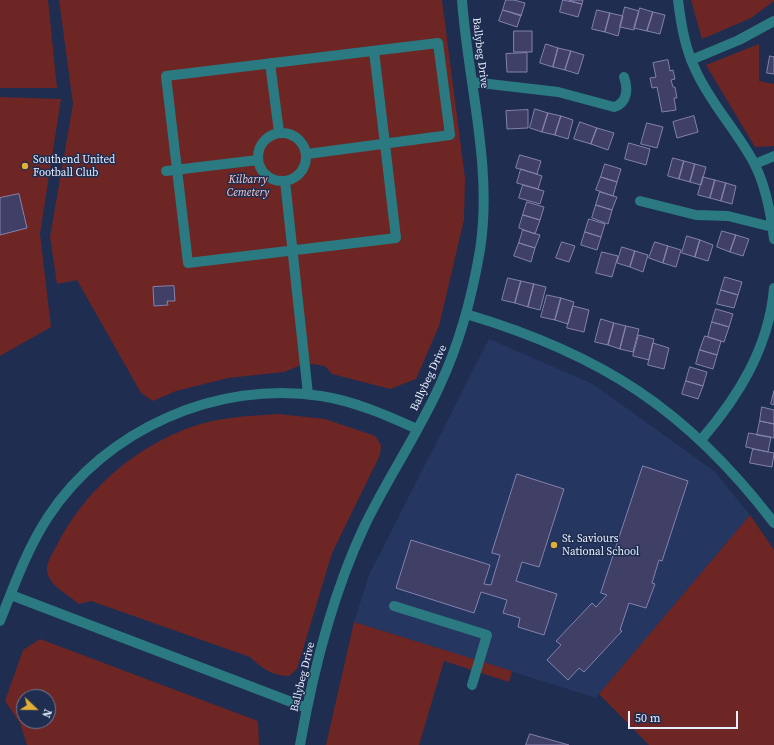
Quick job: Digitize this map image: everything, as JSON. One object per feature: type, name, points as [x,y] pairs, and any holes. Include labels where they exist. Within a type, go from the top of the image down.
[{"type":"street","name":"Ballybeg Drive","points":[[300,745],[307,708],[329,618],[344,573],[380,496],[417,430],[448,368],[466,314],[480,249],[484,202],[482,166],[462,0]]},
{"type":"street","points":[[678,0],[691,60],[708,93],[755,164],[766,196],[774,239]]},
{"type":"street","points":[[691,60],[738,40],[774,21]]},
{"type":"street","points":[[307,154],[386,143],[450,134],[438,44],[374,51],[270,63],[166,76],[188,263],[396,238],[386,143],[374,51]]},
{"type":"street","points":[[270,63],[279,132]]},
{"type":"street","points":[[472,82],[558,92],[614,107],[622,104],[626,95],[624,77]]},
{"type":"street","points":[[279,132],[294,135],[305,146],[307,154],[307,162],[304,169],[293,179],[285,181],[277,181],[264,174],[258,160],[261,145],[272,135],[279,132]]},
{"type":"street","points":[[755,164],[774,156]]},
{"type":"street","points":[[166,171],[258,160]]},
{"type":"street","points":[[285,181],[308,394]]},
{"type":"street","points":[[640,201],[696,215],[728,216],[772,227]]},
{"type":"street","points":[[701,440],[733,400],[750,370],[766,334],[774,288]]},
{"type":"street","points":[[466,314],[536,337],[590,361],[652,399],[701,440],[740,480],[774,523]]},
{"type":"street","points":[[0,621],[40,531],[60,501],[97,461],[129,437],[162,419],[202,405],[254,394],[308,394],[353,403],[417,430]]},
{"type":"street","points":[[11,595],[307,708]]},
{"type":"street","points":[[394,606],[487,635],[472,685]]},
{"type":"shaded area","name":"St. Saviours National School","points":[[489,339],[593,384],[714,471],[750,515],[596,698],[354,622],[369,575]]},
{"type":"green space","points":[[0,0],[48,0],[57,88],[0,88]]},
{"type":"green space","name":"Kilbarry Cemetery","points":[[59,0],[442,0],[465,178],[464,220],[439,326],[416,379],[390,389],[332,374],[325,366],[306,363],[284,372],[228,378],[176,391],[153,401],[141,393],[77,280],[57,284],[50,237],[73,104]]},
{"type":"green space","points":[[691,0],[774,1],[751,18],[702,39]]},
{"type":"green space","points":[[759,44],[759,81],[774,84],[774,146],[755,147],[706,65]]},
{"type":"green space","name":"Southend United Football Club","points":[[0,97],[61,99],[40,234],[51,327],[0,356]]},
{"type":"green space","points":[[278,414],[325,419],[375,436],[381,445],[380,455],[332,553],[297,669],[289,676],[278,675],[268,671],[258,665],[250,657],[91,601],[79,604],[57,587],[50,579],[47,571],[48,564],[67,527],[95,490],[130,460],[149,447],[191,427],[212,421]]},
{"type":"green space","points":[[750,515],[774,550],[774,745],[649,745],[599,694]]},
{"type":"green space","points":[[354,622],[512,671],[509,682],[444,661],[419,745],[326,745]]},
{"type":"green space","points":[[40,639],[258,721],[259,745],[27,745],[22,729],[56,729],[56,689],[16,689],[16,717],[5,701],[23,650]]},
{"type":"building","points":[[506,0],[514,0],[525,3],[521,16],[503,10]]},
{"type":"building","points":[[563,0],[582,4],[578,17],[560,12]]},
{"type":"building","points":[[569,0],[583,0],[582,4]]},
{"type":"building","points":[[625,7],[639,11],[634,30],[620,27]]},
{"type":"building","points":[[640,8],[653,12],[647,31],[634,28]]},
{"type":"building","points":[[503,10],[521,15],[517,27],[499,21]]},
{"type":"building","points":[[597,10],[610,13],[605,32],[592,29]]},
{"type":"building","points":[[653,12],[665,15],[660,34],[647,31]]},
{"type":"building","points":[[610,13],[623,16],[618,36],[605,32]]},
{"type":"building","points":[[514,31],[532,31],[532,52],[514,52]]},
{"type":"building","points":[[546,44],[558,48],[553,67],[540,63]]},
{"type":"building","points":[[558,48],[571,51],[565,70],[553,67]]},
{"type":"building","points":[[571,51],[584,55],[578,74],[565,70]]},
{"type":"building","points":[[527,53],[527,72],[507,72],[506,54]]},
{"type":"building","points":[[770,56],[774,57],[774,74],[767,73]]},
{"type":"building","points":[[668,60],[670,71],[673,70],[675,79],[671,80],[673,87],[675,87],[677,98],[674,98],[676,110],[662,112],[657,87],[652,88],[650,78],[656,77],[653,63]]},
{"type":"building","points":[[535,109],[548,113],[542,132],[530,128]]},
{"type":"building","points":[[528,110],[528,128],[507,129],[506,111]]},
{"type":"building","points":[[548,113],[561,116],[555,135],[542,132]]},
{"type":"building","points":[[561,116],[573,120],[568,139],[555,135]]},
{"type":"building","points":[[694,116],[698,132],[677,138],[673,122]]},
{"type":"building","points":[[580,122],[597,128],[591,144],[574,139]]},
{"type":"building","points":[[647,123],[663,127],[657,148],[641,144]]},
{"type":"building","points":[[597,128],[614,133],[608,150],[591,144]]},
{"type":"building","points":[[629,143],[650,149],[646,165],[625,159]]},
{"type":"building","points":[[520,155],[541,161],[537,174],[516,168]]},
{"type":"building","points":[[673,158],[684,161],[679,179],[668,176]]},
{"type":"building","points":[[684,161],[695,164],[690,182],[679,179]]},
{"type":"building","points":[[605,164],[621,169],[617,182],[601,177]]},
{"type":"building","points":[[695,164],[706,167],[701,185],[690,182]]},
{"type":"building","points":[[521,169],[542,176],[538,189],[517,183]]},
{"type":"building","points":[[601,177],[617,182],[613,196],[596,190]]},
{"type":"building","points":[[703,177],[715,180],[710,198],[698,195]]},
{"type":"building","points":[[715,180],[726,183],[721,201],[710,198]]},
{"type":"building","points":[[726,183],[736,186],[732,204],[721,201]]},
{"type":"building","points":[[523,185],[544,191],[540,204],[519,198]]},
{"type":"building","points":[[600,192],[617,197],[612,210],[596,205]]},
{"type":"building","points":[[19,194],[27,228],[0,235],[0,198]]},
{"type":"building","points":[[527,202],[544,207],[540,220],[523,215]]},
{"type":"building","points":[[596,205],[612,210],[608,224],[592,218]]},
{"type":"building","points":[[523,215],[540,220],[535,234],[519,228]]},
{"type":"building","points":[[589,219],[605,224],[601,237],[585,232]]},
{"type":"building","points":[[523,230],[540,235],[535,248],[519,243]]},
{"type":"building","points":[[722,231],[736,235],[730,252],[717,247]]},
{"type":"building","points":[[585,232],[601,237],[597,250],[581,245]]},
{"type":"building","points":[[736,235],[749,239],[743,256],[730,252]]},
{"type":"building","points":[[687,236],[700,240],[695,257],[682,253]]},
{"type":"building","points":[[700,240],[713,245],[708,261],[695,257]]},
{"type":"building","points":[[562,242],[575,246],[569,262],[556,258]]},
{"type":"building","points":[[655,242],[668,246],[663,263],[649,258]]},
{"type":"building","points":[[519,243],[535,248],[531,262],[514,256]]},
{"type":"building","points":[[668,246],[681,250],[676,267],[663,263]]},
{"type":"building","points":[[622,247],[635,251],[630,267],[617,263]]},
{"type":"building","points":[[635,251],[648,255],[643,272],[630,267]]},
{"type":"building","points":[[602,252],[618,256],[612,277],[596,273]]},
{"type":"building","points":[[725,277],[742,282],[738,295],[721,290]]},
{"type":"building","points":[[508,278],[521,281],[515,303],[502,300]]},
{"type":"building","points":[[521,281],[534,284],[528,307],[515,303]]},
{"type":"building","points":[[534,284],[546,287],[540,310],[528,307]]},
{"type":"building","points":[[174,286],[175,301],[167,301],[168,305],[154,306],[153,287]]},
{"type":"building","points":[[721,290],[738,295],[734,308],[717,304]]},
{"type":"building","points":[[547,295],[561,298],[555,320],[541,317]]},
{"type":"building","points":[[561,298],[574,302],[568,324],[555,320]]},
{"type":"building","points":[[573,306],[589,310],[584,332],[567,328]]},
{"type":"building","points":[[716,309],[733,314],[729,327],[712,322]]},
{"type":"building","points":[[601,319],[614,323],[608,345],[595,342]]},
{"type":"building","points":[[712,322],[729,327],[724,342],[708,337]]},
{"type":"building","points":[[614,323],[626,326],[620,349],[608,345]]},
{"type":"building","points":[[626,326],[639,329],[633,352],[620,349]]},
{"type":"building","points":[[639,335],[654,339],[649,360],[633,356]]},
{"type":"building","points":[[705,336],[721,341],[717,355],[700,350]]},
{"type":"building","points":[[653,343],[669,348],[664,369],[648,365]]},
{"type":"building","points":[[700,350],[717,355],[713,369],[696,364]]},
{"type":"building","points":[[690,367],[707,372],[703,386],[686,381]]},
{"type":"building","points":[[686,381],[703,386],[698,399],[682,394]]},
{"type":"building","points":[[774,391],[774,405],[771,404]]},
{"type":"building","points":[[762,407],[774,410],[774,424],[760,421]]},
{"type":"building","points":[[760,421],[774,424],[774,438],[757,435]]},
{"type":"building","points":[[749,433],[771,437],[768,452],[746,447]]},
{"type":"building","points":[[753,449],[774,453],[772,467],[750,463]]},
{"type":"building","points":[[643,466],[688,481],[662,561],[659,560],[652,583],[655,584],[646,608],[629,603],[620,630],[622,631],[584,672],[579,668],[568,680],[547,660],[561,645],[556,641],[592,603],[596,607],[607,595],[601,593]]},
{"type":"building","points":[[517,474],[564,489],[539,567],[522,562],[516,581],[557,594],[544,635],[518,627],[520,618],[503,613],[507,600],[481,592],[474,613],[396,588],[411,540],[490,565],[484,584],[491,585],[500,555],[492,553]]},
{"type":"building","points":[[530,734],[569,745],[526,745]]},
{"type":"place","name":"Southend United Football Club","points":[[25,166]]},
{"type":"place","name":"St. Saviours National School","points":[[554,545]]}]
